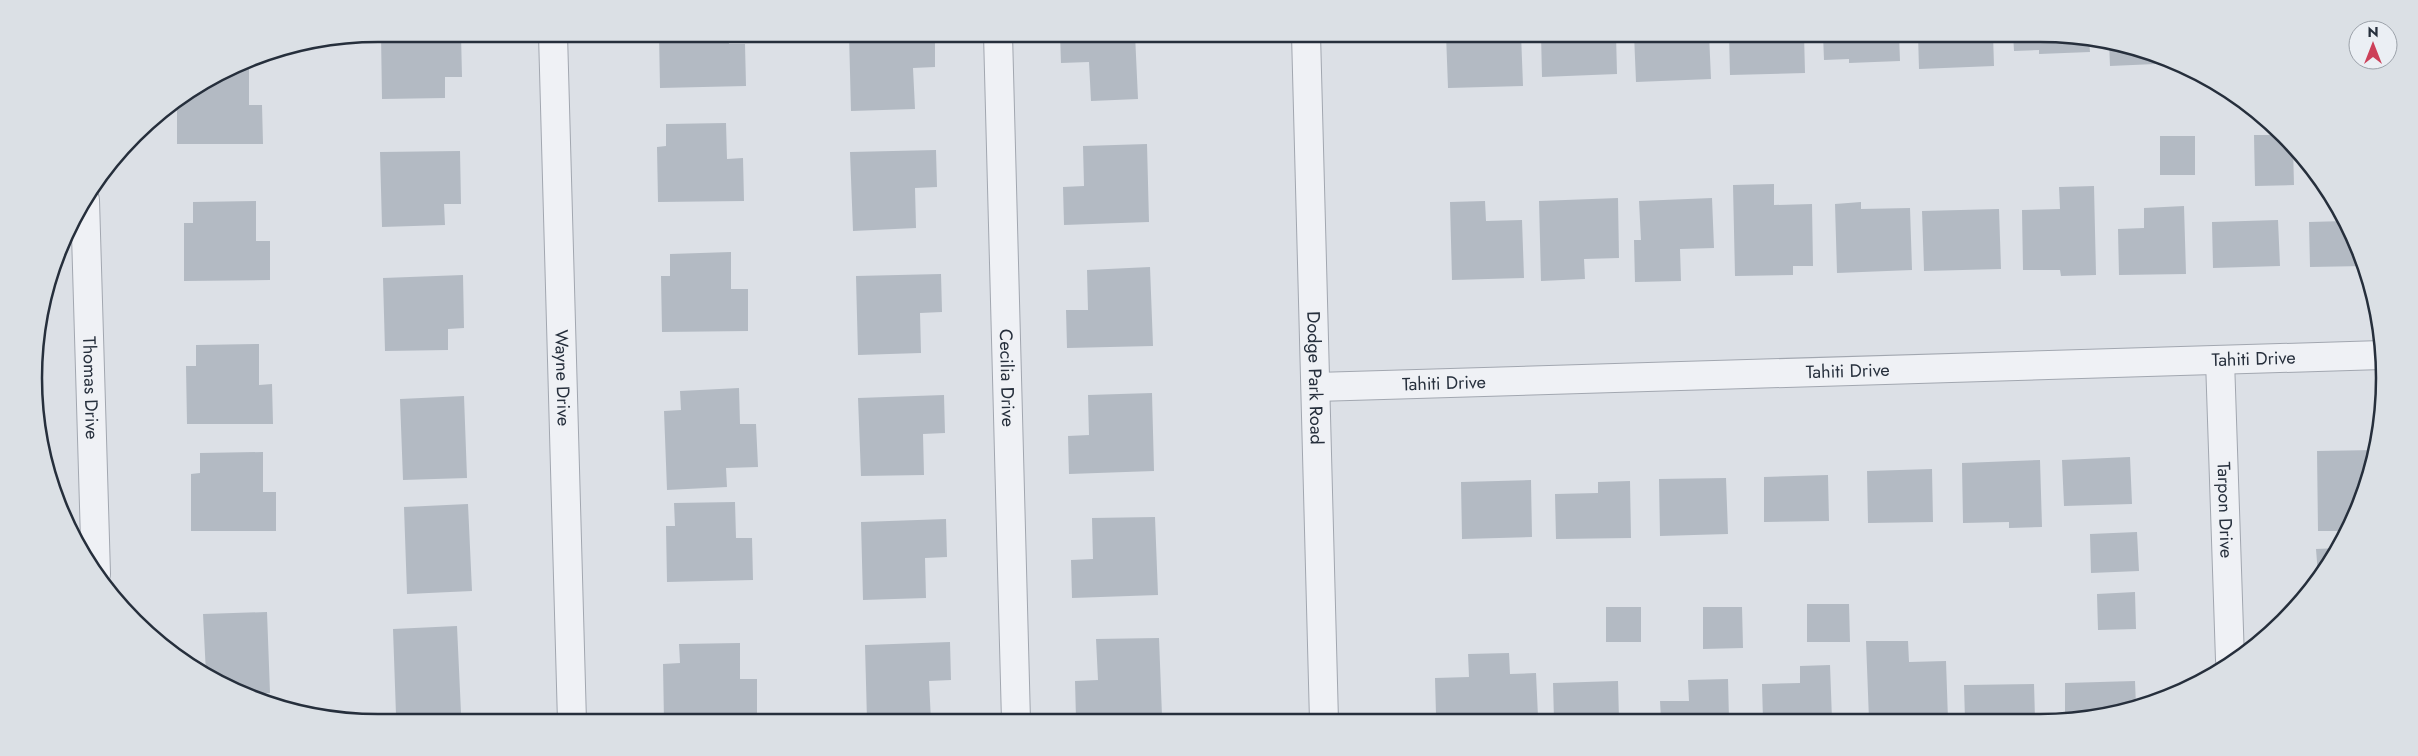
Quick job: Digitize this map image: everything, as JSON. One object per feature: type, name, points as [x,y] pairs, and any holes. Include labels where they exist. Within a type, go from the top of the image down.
[{"type":"street","name":"Wayne Drive","points":[[553,42],[572,714]]},
{"type":"street","name":"Cecilia Drive","points":[[998,42],[1016,714]]},
{"type":"street","name":"Dodge Park Road","points":[[1306,42],[1324,714]]},
{"type":"street","name":"Thomas Drive","points":[[85,213],[96,559]]},
{"type":"street","name":"Tahiti Drive","points":[[1316,387],[2375,355]]},
{"type":"street","name":"Tarpon Drive","points":[[2220,360],[2230,654]]},
{"type":"building","points":[[381,42],[461,42],[462,77],[445,77],[445,98],[382,99]]},
{"type":"building","points":[[659,42],[729,42],[729,44],[745,44],[746,86],[660,88]]},
{"type":"building","points":[[849,42],[935,42],[935,67],[913,68],[915,109],[851,111]]},
{"type":"building","points":[[1060,42],[1135,42],[1138,99],[1091,101],[1089,62],[1061,63]]},
{"type":"building","points":[[1446,42],[1521,42],[1523,86],[1448,88]]},
{"type":"building","points":[[1541,42],[1616,42],[1617,74],[1542,77]]},
{"type":"building","points":[[1634,42],[1709,42],[1711,79],[1636,82]]},
{"type":"building","points":[[1729,42],[1804,42],[1805,73],[1730,75]]},
{"type":"building","points":[[1823,42],[1899,42],[1900,61],[1849,63],[1849,59],[1824,60]]},
{"type":"building","points":[[1918,42],[1993,42],[1994,66],[1919,69]]},
{"type":"building","points":[[2013,42],[2040,42],[2090,46],[2090,52],[2039,54],[2039,50],[2014,51]]},
{"type":"building","points":[[2109,50],[2158,64],[2110,66]]},
{"type":"building","points":[[249,68],[249,105],[262,105],[263,144],[177,144],[177,110],[210,87]]},
{"type":"building","points":[[726,123],[727,159],[743,158],[744,201],[658,202],[657,147],[666,146],[666,124]]},
{"type":"building","points":[[2254,135],[2271,135],[2293,159],[2294,185],[2255,186]]},
{"type":"building","points":[[2160,136],[2195,136],[2195,175],[2160,175]]},
{"type":"building","points":[[1147,144],[1149,222],[1064,225],[1063,187],[1084,186],[1083,146]]},
{"type":"building","points":[[936,150],[937,187],[915,188],[916,228],[853,231],[850,152]]},
{"type":"building","points":[[460,151],[461,204],[444,204],[445,225],[382,227],[380,152]]},
{"type":"building","points":[[1774,184],[1774,205],[1812,204],[1813,266],[1793,266],[1793,275],[1735,276],[1733,185]]},
{"type":"building","points":[[2094,186],[2096,275],[2061,276],[2060,270],[2023,270],[2022,210],[2060,209],[2059,187]]},
{"type":"building","points":[[1618,198],[1619,258],[1584,259],[1585,279],[1541,281],[1539,201]]},
{"type":"building","points":[[1712,198],[1714,248],[1680,249],[1681,281],[1635,282],[1634,240],[1641,240],[1639,201]]},
{"type":"building","points":[[256,201],[256,241],[270,241],[270,280],[184,281],[184,223],[193,223],[193,202]]},
{"type":"building","points":[[1485,201],[1486,221],[1522,220],[1524,278],[1452,280],[1450,202]]},
{"type":"building","points":[[1861,202],[1861,209],[1910,208],[1912,270],[1837,273],[1835,204]]},
{"type":"building","points":[[2184,206],[2186,274],[2119,275],[2118,229],[2144,228],[2144,208]]},
{"type":"building","points":[[1999,209],[2001,269],[1924,271],[1922,211]]},
{"type":"building","points":[[2278,220],[2280,266],[2213,268],[2212,222]]},
{"type":"building","points":[[2337,221],[2356,266],[2310,267],[2309,222]]},
{"type":"building","points":[[731,252],[731,289],[748,289],[748,331],[662,332],[661,276],[670,276],[670,254]]},
{"type":"building","points":[[1150,267],[1153,346],[1067,348],[1066,310],[1088,310],[1087,270]]},
{"type":"building","points":[[941,274],[942,312],[920,313],[921,353],[858,355],[856,276]]},
{"type":"building","points":[[463,275],[464,328],[448,329],[448,350],[385,351],[383,278]]},
{"type":"building","points":[[259,344],[259,385],[272,384],[273,424],[187,424],[186,366],[196,366],[196,345]]},
{"type":"building","points":[[739,388],[740,424],[756,424],[758,467],[726,468],[727,487],[667,490],[664,411],[681,410],[680,391]]},
{"type":"building","points":[[1152,393],[1154,471],[1069,474],[1068,436],[1089,435],[1088,395]]},
{"type":"building","points":[[944,395],[945,433],[923,434],[924,475],[861,476],[858,398]]},
{"type":"building","points":[[464,396],[467,478],[403,480],[400,399]]},
{"type":"building","points":[[2367,450],[2358,486],[2338,531],[2318,531],[2317,451]]},
{"type":"building","points":[[263,452],[263,492],[276,492],[276,531],[191,531],[191,474],[200,473],[200,453]]},
{"type":"building","points":[[2130,457],[2132,504],[2064,506],[2062,460]]},
{"type":"building","points":[[2040,460],[2042,527],[2009,528],[2009,522],[1963,523],[1962,463]]},
{"type":"building","points":[[1932,469],[1933,522],[1868,523],[1867,471]]},
{"type":"building","points":[[1828,475],[1829,521],[1764,522],[1764,477]]},
{"type":"building","points":[[1726,478],[1728,534],[1660,536],[1659,479]]},
{"type":"building","points":[[1531,480],[1532,537],[1462,539],[1461,482]]},
{"type":"building","points":[[1630,481],[1631,538],[1556,539],[1555,494],[1598,493],[1598,482]]},
{"type":"building","points":[[735,502],[736,538],[752,538],[753,580],[667,582],[666,526],[675,526],[674,503]]},
{"type":"building","points":[[468,504],[472,591],[407,594],[404,507]]},
{"type":"building","points":[[1155,517],[1158,595],[1072,598],[1071,560],[1093,559],[1092,518]]},
{"type":"building","points":[[946,519],[947,557],[925,558],[926,598],[863,600],[861,522]]},
{"type":"building","points":[[2137,532],[2139,571],[2091,573],[2090,534]]},
{"type":"building","points":[[2329,548],[2317,566],[2316,549]]},
{"type":"building","points":[[2135,592],[2136,629],[2098,630],[2097,594]]},
{"type":"building","points":[[1807,604],[1849,604],[1850,642],[1807,642]]},
{"type":"building","points":[[1606,607],[1641,607],[1641,642],[1606,642]]},
{"type":"building","points":[[1703,607],[1742,607],[1743,648],[1703,649]]},
{"type":"building","points":[[267,612],[270,693],[263,693],[250,688],[206,666],[203,614]]},
{"type":"building","points":[[457,626],[461,713],[396,714],[393,629]]},
{"type":"building","points":[[1159,638],[1162,714],[1076,714],[1075,681],[1098,680],[1096,639]]},
{"type":"building","points":[[1866,641],[1908,641],[1909,662],[1946,661],[1948,714],[1869,714]]},
{"type":"building","points":[[950,642],[951,680],[929,681],[931,714],[867,714],[865,645]]},
{"type":"building","points":[[740,643],[740,679],[757,679],[757,714],[664,714],[663,664],[680,663],[679,644]]},
{"type":"building","points":[[1509,653],[1510,674],[1536,673],[1538,714],[1436,714],[1435,678],[1469,677],[1468,654]]},
{"type":"building","points":[[1830,665],[1832,714],[1763,714],[1762,684],[1800,683],[1800,666]]},
{"type":"building","points":[[1728,679],[1729,714],[1661,714],[1660,701],[1689,701],[1688,680]]},
{"type":"building","points":[[1618,681],[1619,714],[1554,714],[1553,683]]},
{"type":"building","points":[[2135,681],[2136,700],[2084,711],[2065,713],[2065,683]]},
{"type":"building","points":[[2034,684],[2035,714],[1965,714],[1964,685]]}]
